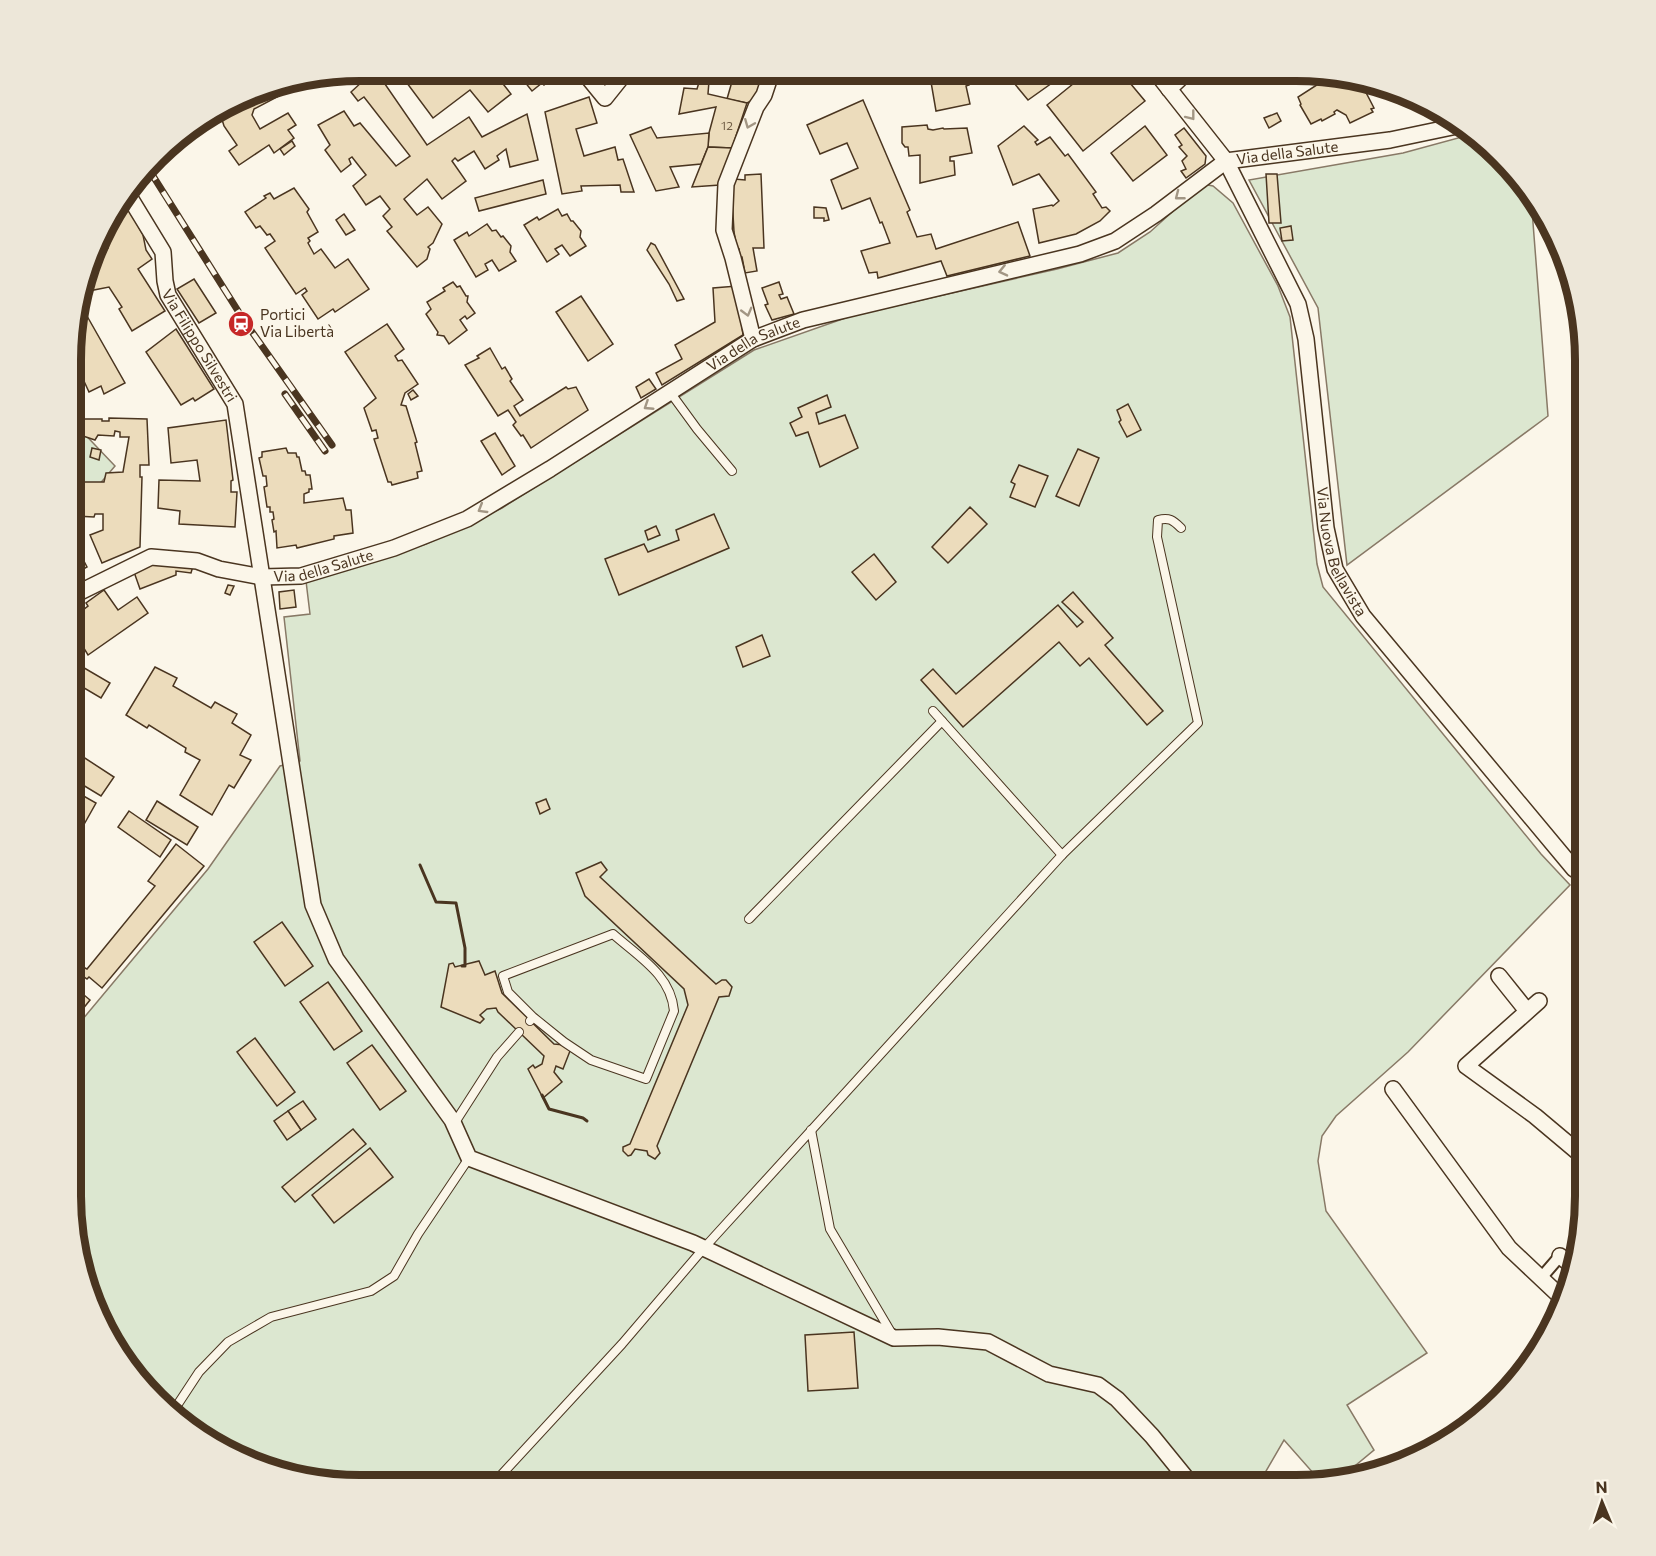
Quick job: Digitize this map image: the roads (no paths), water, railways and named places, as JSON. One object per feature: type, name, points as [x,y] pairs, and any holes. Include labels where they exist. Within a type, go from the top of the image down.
[{"type":"street","points":[[591,81],[605,98],[619,81]]},
{"type":"street","points":[[753,339],[724,230],[726,184],[769,81]]},
{"type":"street","name":"Via Nuova Bellavista","points":[[1163,81],[1226,161],[1298,304],[1306,339],[1326,528],[1335,569],[1363,616],[1575,870]]},
{"type":"street","points":[[1169,89],[1177,81]]},
{"type":"street","name":"Via della Salute","points":[[81,592],[151,557],[197,561],[219,569],[262,577],[302,576],[394,548],[467,519],[753,339],[803,320],[1080,254],[1114,241],[1156,214],[1226,161],[1390,140],[1450,127]]},
{"type":"street","name":"Via Filippo Silvestri","points":[[132,200],[163,252],[168,295],[235,404],[313,905],[336,959],[454,1124],[469,1158]]},
{"type":"street","points":[[1499,976],[1533,1006],[1466,1066],[1535,1116],[1575,1149]]},
{"type":"street","points":[[1393,1089],[1509,1248],[1557,1294]]},
{"type":"street","points":[[469,1158],[704,1248],[894,1338],[938,1337],[988,1342],[1049,1374],[1098,1385],[1117,1399],[1152,1436],[1184,1475]]},
{"type":"street","points":[[1541,1278],[1565,1260]]},
{"type":"lane","points":[[670,392],[732,471]]},
{"type":"lane","points":[[501,1475],[622,1344],[704,1248],[1062,855],[1198,723],[1157,537],[1158,520],[1166,518],[1173,520],[1181,528]]},
{"type":"lane","points":[[933,711],[1062,855]]},
{"type":"lane","points":[[750,919],[942,721]]},
{"type":"lane","points":[[613,934],[661,976],[673,1000],[674,1011],[646,1079],[591,1060],[532,1019],[508,992],[503,976],[613,934]]},
{"type":"lane","points":[[454,1124],[497,1057],[519,1032]]},
{"type":"lane","points":[[811,1130],[830,1229],[894,1338]]},
{"type":"lane","points":[[176,1406],[199,1372],[228,1342],[271,1317],[371,1291],[394,1276],[418,1234],[469,1158]]},
{"type":"railway","points":[[152,174],[245,322],[332,445]]},
{"type":"railway","points":[[285,394],[325,451]]},
{"type":"place","name":"Portici Via Libertà","points":[[241,324]]}]
